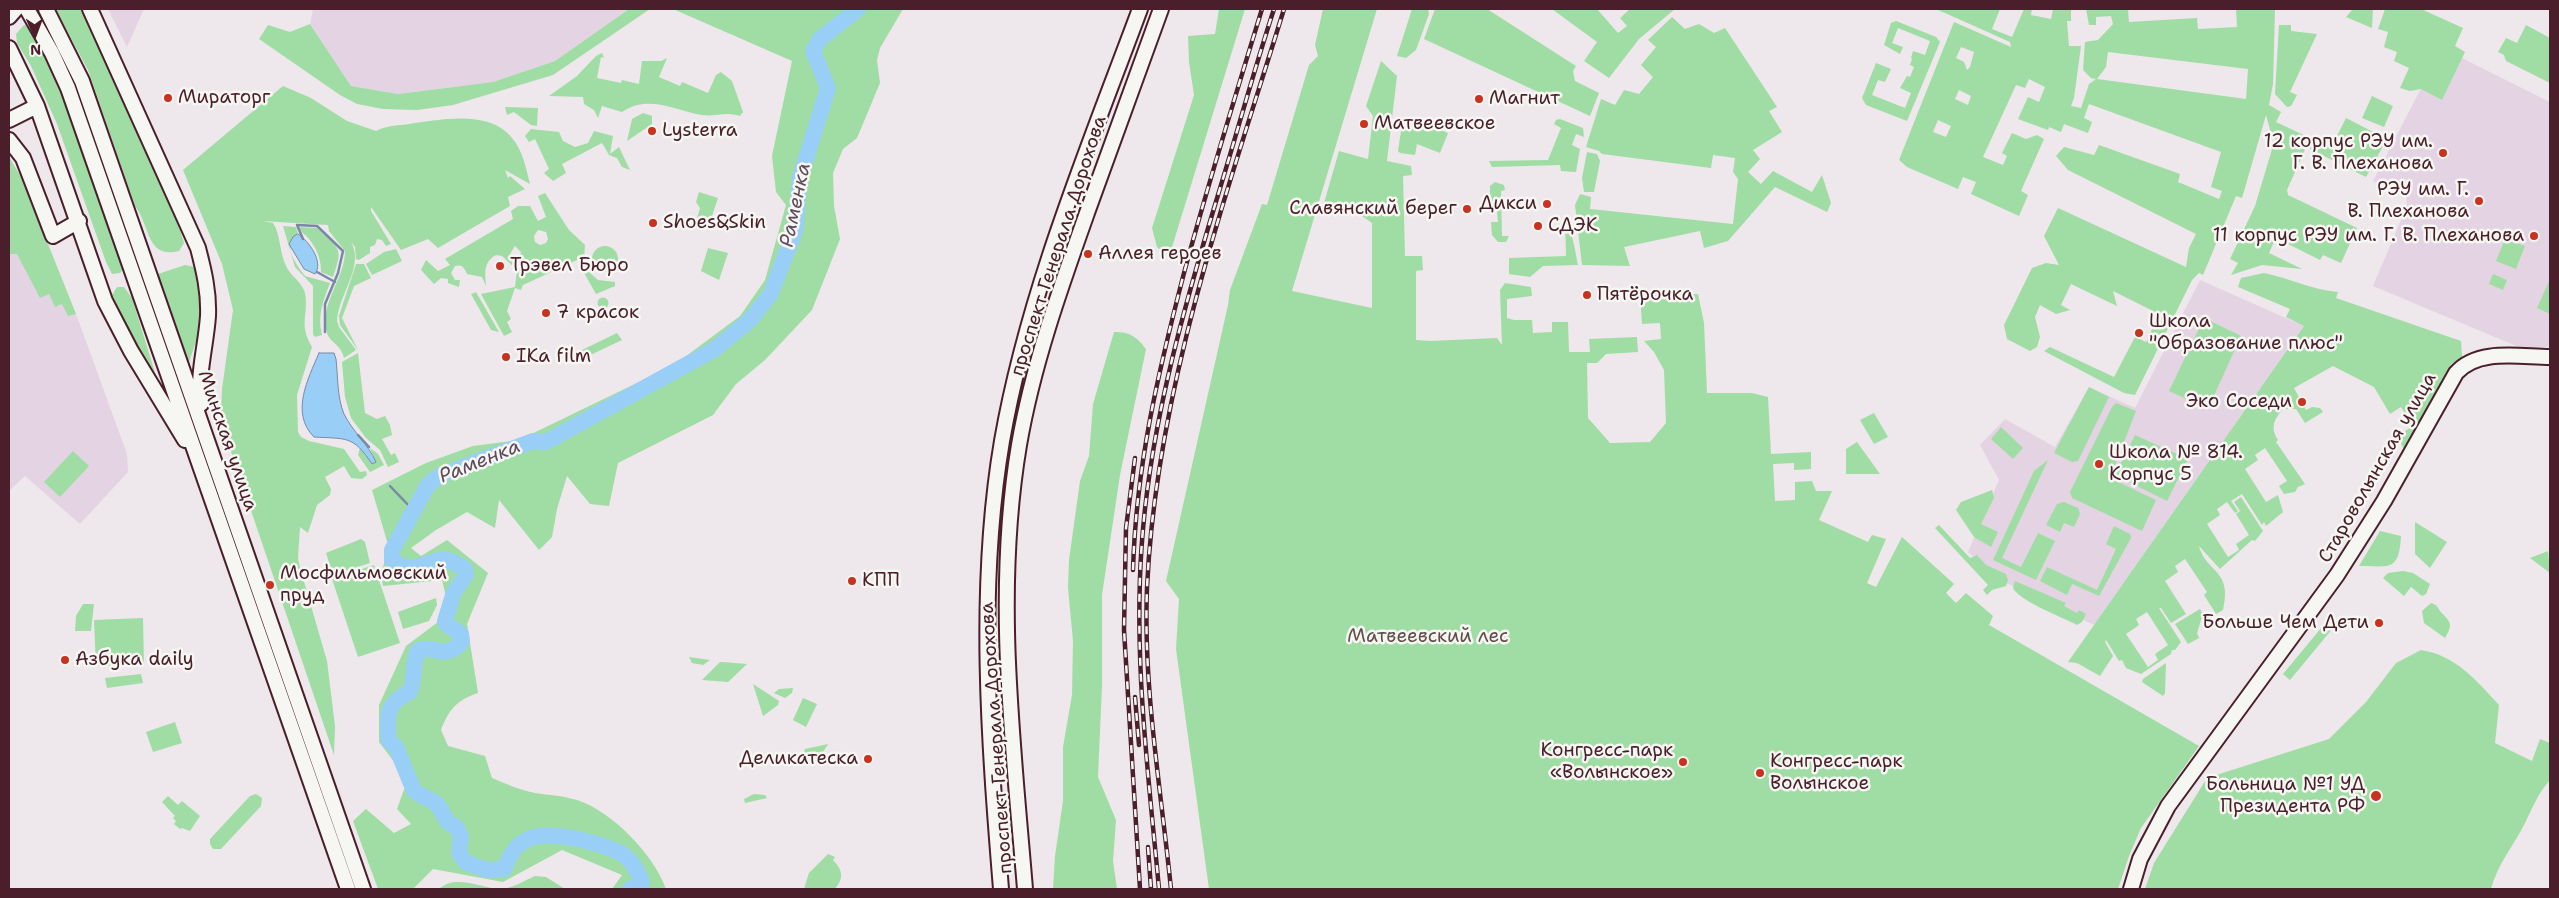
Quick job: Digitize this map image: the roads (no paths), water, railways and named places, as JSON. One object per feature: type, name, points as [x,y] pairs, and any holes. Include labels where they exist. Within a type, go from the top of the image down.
[{"type":"main road","points":[[9,17],[16,9]]},
{"type":"main road","name":"Минская улица","points":[[46,9],[82,80],[363,889]]},
{"type":"main road","points":[[90,9],[198,248],[207,285],[208,309],[198,386],[211,451]]},
{"type":"main road","name":"проспект Генерала Дорохова","points":[[1001,889],[993,785],[988,606],[990,544],[1002,440],[1015,378],[1033,314],[1060,231],[1140,9]]},
{"type":"main road","name":"проспект Генерала Дорохова","points":[[1025,889],[1009,688],[1006,608],[1008,545],[1019,444],[1050,321],[1161,9]]},
{"type":"main road","name":"Минская улица","points":[[30,14],[68,88],[348,889]]},
{"type":"main road","points":[[9,48],[37,106],[79,221],[105,301],[131,351],[198,459]]},
{"type":"main road","points":[[9,120],[37,106]]},
{"type":"main road","points":[[9,140],[23,158],[53,236],[79,221]]},
{"type":"main road","name":"Староволынская улица","points":[[2131,889],[2140,859],[2168,806],[2338,575],[2384,501],[2456,373],[2466,363],[2489,357],[2550,357]]},
{"type":"water","points":[[298,234],[314,252],[318,264],[315,274],[304,269],[289,244],[293,237]]},
{"type":"water","points":[[319,353],[334,353],[339,394],[344,414],[369,449],[376,462],[372,464],[354,443],[348,440],[314,437],[307,428],[303,417],[303,396]]},
{"type":"waterway","name":"Раменка","points":[[630,889],[642,884],[637,871],[624,855],[601,845],[576,839],[540,836],[526,840],[514,850],[504,869],[487,870],[465,862],[459,852],[461,837],[457,828],[448,822],[437,804],[414,791],[396,747],[389,741],[389,711],[396,701],[410,692],[418,650],[431,649],[445,652],[450,651],[462,642],[461,634],[446,624],[445,621],[454,592],[466,575],[465,569],[447,560],[434,561],[415,567],[401,565],[392,561],[392,550],[428,485],[439,476],[533,441],[546,442],[715,349],[750,320],[770,295],[795,231],[800,178],[828,88],[813,51],[820,39],[858,9]]},
{"type":"waterway","points":[[303,239],[297,225],[317,226],[343,251],[338,273],[325,304],[325,332]]},
{"type":"waterway","points":[[317,272],[335,282]]},
{"type":"waterway","points":[[358,435],[369,447]]},
{"type":"waterway","points":[[390,486],[413,510]]},
{"type":"railway","points":[[1133,570],[1135,531],[1144,457],[1165,347],[1184,273],[1262,9]]},
{"type":"railway","points":[[1159,889],[1146,754],[1140,664],[1140,574],[1148,486],[1162,402],[1182,319],[1274,9]]},
{"type":"railway","points":[[1171,889],[1150,701],[1146,626],[1153,514],[1164,440],[1197,294],[1239,151],[1284,9]]},
{"type":"railway","points":[[1135,458],[1126,528],[1124,630],[1140,889]]},
{"type":"railway","points":[[1135,697],[1139,745]]},
{"type":"railway","points":[[1148,847],[1151,889]]},
{"type":"place","name":"Мираторг","points":[[168,98]]},
{"type":"place","name":"Магнит","points":[[1479,99]]},
{"type":"place","name":"Матвеевское","points":[[1364,124]]},
{"type":"place","name":"Lysterra","points":[[652,131]]},
{"type":"place","name":"12 корпус РЭУ им. Г. В. Плеханова","points":[[2443,153]]},
{"type":"place","name":"РЭУ им. Г. В. Плеханова","points":[[2479,201]]},
{"type":"place","name":"Дикси","points":[[1547,204]]},
{"type":"place","name":"Славянский берег","points":[[1467,209]]},
{"type":"place","name":"Shoes&Skin","points":[[653,223]]},
{"type":"place","name":"СДЭК","points":[[1538,226]]},
{"type":"place","name":"11 корпус РЭУ им. Г. В. Плеханова","points":[[2534,236]]},
{"type":"place","name":"Аллея героев","points":[[1088,254]]},
{"type":"place","name":"Трэвел Бюро","points":[[500,266]]},
{"type":"place","name":"Пятёрочка","points":[[1587,295]]},
{"type":"place","name":"7 красок","points":[[546,313]]},
{"type":"place","name":"Школа \"Образование плюс\"","points":[[2139,333]]},
{"type":"place","name":"IKa film","points":[[506,357]]},
{"type":"place","name":"Эко Соседи","points":[[2302,402]]},
{"type":"place","name":"Школа № 814. Корпус 5","points":[[2099,464]]},
{"type":"place","name":"КПП","points":[[852,581]]},
{"type":"place","name":"Мосфильмовский пруд","points":[[270,585]]},
{"type":"place","name":"Больше Чем Дети","points":[[2379,623]]},
{"type":"place","name":"Азбука daily","points":[[65,660]]},
{"type":"place","name":"Деликатеска","points":[[868,759]]},
{"type":"place","name":"Конгресс-парк «Волынское»","points":[[1683,762]]},
{"type":"place","name":"Конгресс-парк Волынское","points":[[1760,773]]},
{"type":"place","name":"Больница №1 УД Президента РФ","points":[[2376,796]]},
{"type":"park label","name":"Матвеевский лес","points":[[1428,637]]}]
